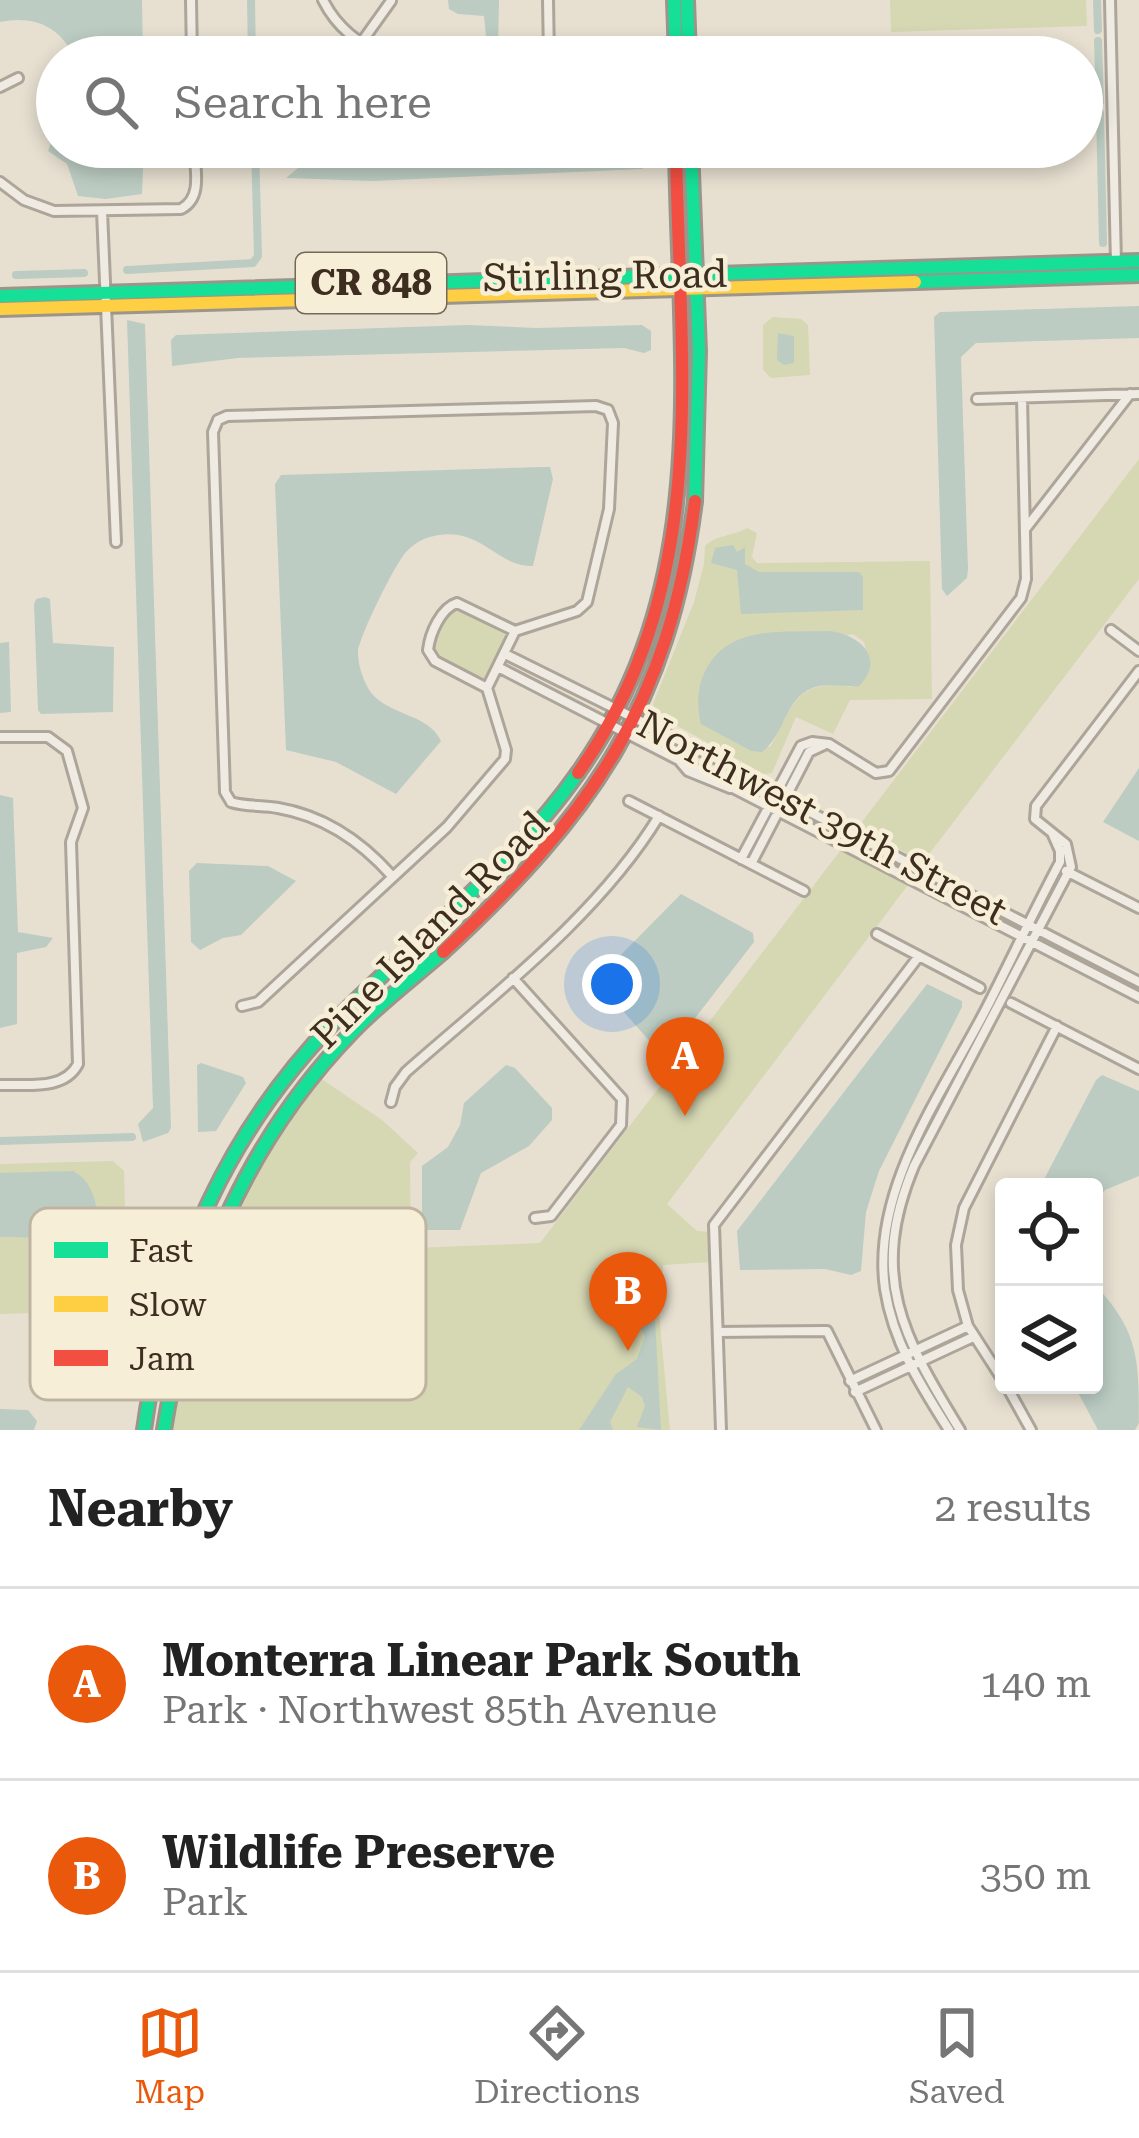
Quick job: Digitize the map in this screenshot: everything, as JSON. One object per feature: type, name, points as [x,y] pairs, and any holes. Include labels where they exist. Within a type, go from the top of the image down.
[{"type":"main road","points":[[674,0],[675,36]]},
{"type":"main road","points":[[687,0],[688,36]]},
{"type":"main road","name":"Pine Island Road","points":[[204,1208],[253,1120],[286,1074],[344,1012],[519,850],[565,794],[616,710],[657,611],[677,521],[682,442],[676,168]]},
{"type":"main road","name":"Pine Island Road","points":[[228,1208],[250,1162],[298,1092],[352,1031],[531,868],[570,822],[634,719],[668,637],[693,527],[698,459],[692,168]]},
{"type":"main road","name":"Stirling Road","points":[[1116,269],[1139,261]]},
{"type":"main road","name":"Stirling Road","points":[[0,309],[106,298],[411,281],[1116,269],[1139,275]]},
{"type":"main road","name":"Stirling Road","points":[[0,296],[412,298],[679,292],[914,275]]},
{"type":"main road","points":[[411,281],[412,298]]},
{"type":"main road","name":"Pine Island Road","points":[[144,1430],[149,1400]]},
{"type":"main road","name":"Pine Island Road","points":[[164,1430],[169,1400]]},
{"type":"street","points":[[190,0],[191,36]]},
{"type":"street","points":[[323,0],[332,17],[352,36]]},
{"type":"street","points":[[548,0],[549,36]]},
{"type":"street","points":[[1110,0],[1116,269]]},
{"type":"street","points":[[367,36],[391,1]]},
{"type":"street","points":[[0,87],[18,78]]},
{"type":"street","points":[[0,182],[44,209],[174,210],[189,206],[195,195],[194,168]]},
{"type":"street","points":[[103,212],[116,542]]},
{"type":"street","points":[[977,399],[1134,394]]},
{"type":"street","points":[[1025,530],[1134,394]]},
{"type":"street","points":[[741,859],[809,752],[829,744],[883,775],[1021,598],[1026,580],[1022,398]]},
{"type":"street","points":[[242,1006],[258,1002],[392,877],[471,802],[501,766],[508,752],[487,688],[426,654],[429,641],[453,600],[515,631],[577,611],[586,602],[609,509],[610,408],[215,418],[228,804],[281,808],[321,820],[360,844],[392,877]]},
{"type":"street","points":[[1111,630],[1139,651]]},
{"type":"street","points":[[487,688],[515,631]]},
{"type":"street","name":"Northwest 39th Street","points":[[505,654],[1139,982]]},
{"type":"street","name":"Northwest 39th Street","points":[[498,667],[1139,997]]},
{"type":"street","points":[[1026,938],[1037,930],[1069,871],[1068,848],[1035,819],[1036,806],[1139,671]]},
{"type":"street","points":[[0,737],[43,736],[63,745],[83,808],[71,842],[78,1061],[72,1075],[57,1083],[0,1084]]},
{"type":"street","points":[[629,800],[804,891]]},
{"type":"street","points":[[752,864],[774,807]]},
{"type":"street","points":[[391,1102],[406,1072],[513,978],[596,894],[659,816]]},
{"type":"street","points":[[949,1430],[912,1359],[885,1289],[889,1213],[907,1160],[1026,938],[1027,925],[1056,869],[1060,850],[1051,832]]},
{"type":"street","points":[[1056,869],[1069,871],[1139,908]]},
{"type":"street","points":[[877,934],[980,988]]},
{"type":"street","points":[[721,1430],[716,1222],[919,956]]},
{"type":"street","points":[[513,978],[625,1107],[621,1125],[551,1216],[535,1219]]},
{"type":"street","points":[[1011,1003],[1139,1069]]},
{"type":"street","points":[[995,1368],[968,1326],[956,1270],[956,1245],[964,1208],[1057,1026]]},
{"type":"street","points":[[854,1392],[968,1326]]},
{"type":"street","points":[[717,1332],[826,1330],[876,1430]]},
{"type":"street","points":[[849,1382],[974,1336]]},
{"type":"street","points":[[912,1359],[960,1430]]},
{"type":"street","points":[[1011,1394],[1031,1430]]},
{"type":"green space","points":[[890,0],[1086,0],[1087,26],[891,32]]},
{"type":"green space","points":[[773,317],[801,319],[808,325],[810,375],[771,378],[763,370],[763,325]]},
{"type":"green space","points":[[1139,459],[1139,579],[923,862],[858,827]]},
{"type":"green space","points":[[747,528],[757,533],[752,557],[757,563],[930,561],[932,699],[850,700],[833,734],[796,717],[772,773],[764,774],[656,714],[653,704],[694,602],[705,546]],"holes":[[[853,634],[864,642],[868,657],[851,687],[833,685],[807,691],[791,707],[771,746],[751,751],[701,723],[709,664]]]},
{"type":"green space","points":[[457,606],[507,634],[484,678],[474,677],[432,651],[449,612]]},
{"type":"green space","points":[[840,851],[908,885],[667,1204],[697,1231],[710,1232],[711,1262],[663,1265],[663,1275],[656,1282],[670,1430],[172,1430],[176,1400],[426,1400],[426,1247],[540,1243]]},
{"type":"green space","points":[[320,1078],[382,1120],[418,1153],[410,1162],[411,1208],[236,1208],[290,1116]]},
{"type":"green space","points":[[113,1161],[124,1171],[125,1208],[30,1208],[30,1313],[0,1314],[0,1164]]},
{"type":"shaded area","points":[[0,0],[142,0],[143,36],[60,36],[34,22],[0,22]]},
{"type":"shaded area","points":[[448,0],[499,0],[498,36],[486,36],[484,16],[449,9]]},
{"type":"shaded area","points":[[68,168],[143,168],[142,194],[106,199],[78,196]]},
{"type":"shaded area","points":[[298,168],[643,168],[372,181],[286,178]]},
{"type":"shaded area","points":[[1139,306],[1139,338],[976,343],[961,357],[968,569],[967,578],[947,596],[942,589],[934,317],[940,312]]},
{"type":"shaded area","points":[[127,320],[145,324],[171,1128],[143,1142],[138,1124],[153,1108]]},
{"type":"shaded area","points":[[468,325],[642,325],[651,331],[651,350],[238,358],[172,366],[171,340],[176,335]]},
{"type":"shaded area","points":[[778,333],[794,336],[794,363],[784,365],[777,360]]},
{"type":"shaded area","points":[[550,467],[553,479],[533,566],[510,561],[467,537],[430,537],[406,552],[371,617],[358,652],[368,688],[384,704],[426,724],[441,741],[396,794],[336,762],[286,750],[275,484],[281,475]]},
{"type":"shaded area","points":[[733,545],[737,552],[745,547],[745,564],[759,572],[859,572],[863,610],[741,614],[737,570],[711,563],[715,548]]},
{"type":"shaded area","points":[[50,599],[53,643],[114,647],[113,712],[41,714],[38,710],[34,604]]},
{"type":"shaded area","points":[[830,631],[851,637],[870,657],[867,676],[859,686],[824,685],[808,690],[792,705],[762,752],[751,751],[701,724],[701,681],[725,647],[757,634]]},
{"type":"shaded area","points":[[9,642],[11,712],[0,713],[0,643]]},
{"type":"shaded area","points":[[1139,768],[1139,841],[1103,822]]},
{"type":"shaded area","points":[[0,795],[13,798],[18,932],[53,938],[46,947],[17,953],[17,1024],[0,1028]]},
{"type":"shaded area","points":[[197,863],[268,866],[296,881],[241,935],[200,950],[191,942],[189,871]]},
{"type":"shaded area","points":[[681,894],[753,933],[754,942],[668,1053],[661,1054],[600,985],[603,973]]},
{"type":"shaded area","points":[[927,984],[962,1001],[962,1007],[879,1171],[866,1212],[861,1271],[851,1275],[825,1269],[740,1270],[737,1231]]},
{"type":"shaded area","points":[[197,1065],[243,1077],[246,1083],[216,1131],[198,1132]]},
{"type":"shaded area","points":[[506,1065],[515,1068],[552,1108],[552,1120],[529,1146],[481,1173],[460,1230],[426,1230],[422,1166],[448,1147],[460,1125],[464,1103]]},
{"type":"shaded area","points":[[1102,1075],[1139,1091],[1139,1176],[1103,1193],[1103,1178],[1045,1178]]},
{"type":"shaded area","points":[[73,1171],[87,1182],[97,1208],[30,1208],[30,1236],[0,1237],[0,1173]]},
{"type":"shaded area","points":[[1103,1294],[1133,1347],[1139,1423],[1135,1430],[1098,1430],[1079,1394],[1103,1394]]},
{"type":"shaded area","points":[[654,1301],[661,1430],[637,1427],[645,1406],[642,1397],[628,1387],[610,1422],[613,1430],[579,1430],[616,1374],[637,1359],[645,1336],[638,1303]]},
{"type":"shaded area","points":[[0,1409],[28,1410],[37,1421],[34,1430],[0,1430]]},
{"type":"waterway","points":[[251,0],[252,36]]},
{"type":"waterway","points":[[1097,0],[1098,30]]},
{"type":"waterway","points":[[127,270],[253,263],[258,256],[256,168]]},
{"type":"waterway","points":[[1101,168],[1103,243]]},
{"type":"waterway","points":[[16,275],[84,273]]},
{"type":"waterway","points":[[0,1141],[132,1137]]},
{"type":"traffic: fast","points":[[674,0],[675,36]]},
{"type":"traffic: fast","points":[[687,0],[688,36]]},
{"type":"traffic: fast","points":[[692,168],[699,351],[695,501]]},
{"type":"traffic: fast","points":[[0,296],[1139,261]]},
{"type":"traffic: fast","points":[[915,282],[1139,275]]},
{"type":"traffic: fast","points":[[207,1208],[236,1151],[305,1054],[526,837],[578,773]]},
{"type":"traffic: fast","points":[[231,1208],[281,1119],[315,1074],[353,1031],[443,952]]},
{"type":"traffic: fast","points":[[144,1430],[149,1400]]},
{"type":"traffic: fast","points":[[164,1430],[170,1400]]},
{"type":"traffic: slow","points":[[0,309],[915,282]]},
{"type":"traffic: jam","points":[[578,773],[621,700],[651,625],[670,549],[682,391],[677,168]]},
{"type":"traffic: jam","points":[[443,952],[542,852],[615,752],[666,639],[695,501]]},
{"type":"place","name":"Monterra Linear Park South","points":[[685,1116]]},
{"type":"place","name":"Wildlife Preserve","points":[[628,1351]]}]
